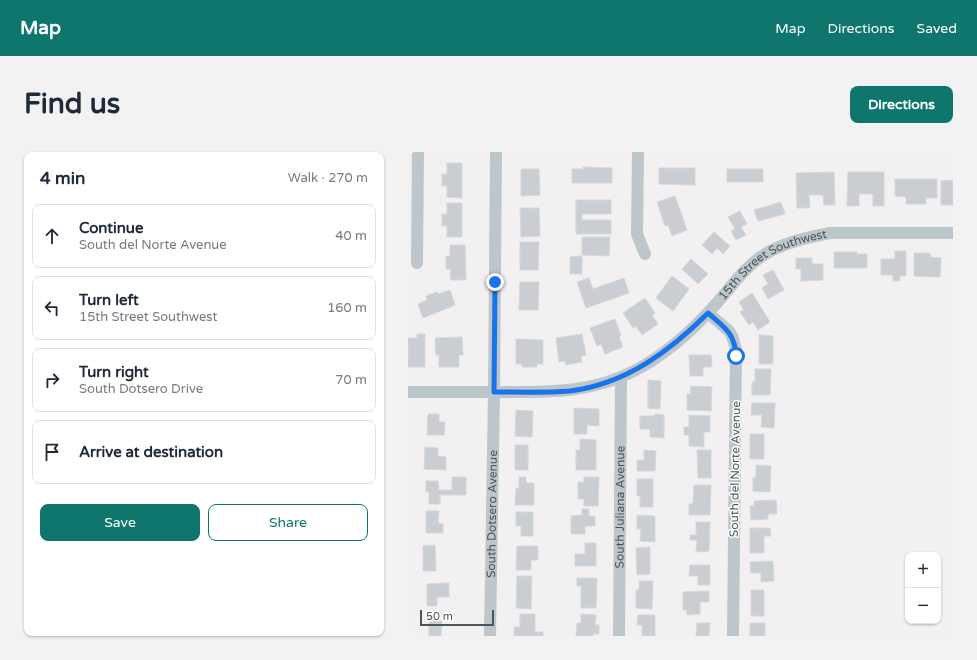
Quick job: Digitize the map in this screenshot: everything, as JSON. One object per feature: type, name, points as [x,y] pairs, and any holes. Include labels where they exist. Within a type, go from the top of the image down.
[{"type":"street","points":[[417,263],[418,152]]},
{"type":"street","name":"South Dotsero Avenue","points":[[490,636],[496,152]]},
{"type":"street","points":[[638,152],[638,234],[645,254]]},
{"type":"street","name":"15th Street Southwest","points":[[408,392],[570,390],[610,382],[646,364],[691,330],[756,260],[777,248],[793,242],[830,233],[841,232],[953,233]]},
{"type":"street","name":"South del Norte Avenue","points":[[708,313],[729,331],[736,349],[733,636]]},
{"type":"street","name":"South Juliana Avenue","points":[[619,636],[621,377]]},
{"type":"building","points":[[447,163],[462,163],[462,198],[447,197],[447,186],[442,186],[442,174],[447,174]]},
{"type":"building","points":[[583,167],[612,168],[612,183],[572,183],[572,169],[583,169]]},
{"type":"building","points":[[659,168],[695,168],[695,185],[659,184]]},
{"type":"building","points":[[521,169],[539,169],[540,195],[521,196]]},
{"type":"building","points":[[727,169],[763,169],[763,182],[727,182]]},
{"type":"building","points":[[834,172],[835,205],[824,205],[823,195],[809,195],[810,208],[797,208],[796,173]]},
{"type":"building","points":[[848,172],[884,172],[884,206],[873,206],[873,194],[859,194],[859,206],[847,206]]},
{"type":"building","points":[[895,179],[937,179],[937,198],[926,198],[926,204],[906,204],[906,197],[895,196]]},
{"type":"building","points":[[953,180],[953,205],[941,205],[941,181]]},
{"type":"building","points":[[675,196],[687,230],[672,236],[668,225],[665,226],[657,202]]},
{"type":"building","points":[[576,200],[611,200],[611,214],[582,214],[582,220],[611,220],[611,234],[576,234]]},
{"type":"building","points":[[781,202],[785,214],[758,221],[754,210]]},
{"type":"building","points":[[447,203],[462,203],[462,237],[447,237],[447,226],[442,226],[442,214],[447,214]]},
{"type":"building","points":[[520,208],[539,208],[540,236],[521,237]]},
{"type":"building","points":[[740,211],[747,224],[741,227],[746,235],[736,240],[731,231],[735,229],[728,217]]},
{"type":"building","points":[[714,232],[730,246],[723,254],[717,248],[712,254],[702,245]]},
{"type":"building","points":[[582,237],[610,237],[609,256],[582,255]]},
{"type":"building","points":[[520,242],[539,242],[538,270],[520,270]]},
{"type":"building","points":[[450,245],[465,245],[466,280],[451,280],[450,269],[446,269],[446,256],[450,256]]},
{"type":"building","points":[[895,251],[906,251],[906,276],[900,276],[900,281],[893,281],[893,275],[881,275],[881,259],[895,259]]},
{"type":"building","points":[[834,252],[857,252],[857,254],[867,254],[867,268],[834,268]]},
{"type":"building","points":[[914,253],[930,253],[930,257],[941,258],[940,277],[914,276]]},
{"type":"building","points":[[582,256],[582,274],[570,274],[570,257]]},
{"type":"building","points":[[796,258],[812,258],[812,264],[823,264],[823,280],[801,281],[801,269],[796,269]]},
{"type":"building","points":[[691,259],[708,274],[698,284],[682,269]]},
{"type":"building","points":[[773,270],[784,290],[768,299],[762,288],[768,284],[763,275]]},
{"type":"building","points":[[672,276],[689,289],[673,311],[656,298]]},
{"type":"building","points":[[589,278],[593,289],[624,278],[629,293],[586,308],[577,282]]},
{"type":"building","points":[[520,282],[539,282],[538,310],[519,310]]},
{"type":"building","points":[[450,290],[455,305],[423,318],[418,304],[427,300],[426,296],[437,292],[438,294]]},
{"type":"building","points":[[752,293],[770,322],[758,330],[753,322],[749,325],[740,312],[744,310],[739,302]]},
{"type":"building","points":[[645,298],[655,313],[652,315],[658,324],[642,335],[636,326],[633,328],[623,313]]},
{"type":"building","points":[[615,319],[623,347],[605,354],[601,344],[597,346],[590,328]]},
{"type":"building","points":[[417,334],[425,334],[425,367],[408,367],[408,338],[417,338]]},
{"type":"building","points":[[582,334],[586,355],[581,356],[582,362],[566,365],[565,361],[559,362],[556,338]]},
{"type":"building","points":[[759,335],[773,336],[773,364],[759,364]]},
{"type":"building","points":[[462,337],[463,355],[459,355],[459,367],[439,367],[439,355],[436,355],[435,338]]},
{"type":"building","points":[[516,339],[543,340],[543,364],[537,364],[537,367],[522,367],[522,364],[516,364]]},
{"type":"building","points":[[689,355],[711,355],[712,367],[703,367],[703,376],[690,376]]},
{"type":"building","points":[[755,369],[771,369],[770,395],[752,395],[752,382],[755,382]]},
{"type":"building","points":[[648,380],[661,381],[660,409],[648,408]]},
{"type":"building","points":[[691,386],[712,387],[711,411],[687,410],[687,394],[690,394]]},
{"type":"building","points":[[752,403],[775,403],[774,428],[761,427],[762,415],[751,415]]},
{"type":"building","points":[[574,408],[599,409],[599,426],[587,425],[587,434],[574,434]]},
{"type":"building","points":[[516,410],[533,411],[532,437],[515,436]]},
{"type":"building","points":[[428,414],[439,414],[439,422],[445,422],[444,435],[427,435]]},
{"type":"building","points":[[655,414],[664,415],[664,438],[650,437],[650,429],[640,429],[640,416],[655,416]]},
{"type":"building","points":[[689,415],[710,416],[710,432],[704,432],[704,447],[689,446],[689,435],[684,435],[684,427],[689,427]]},
{"type":"building","points":[[750,434],[764,434],[764,459],[750,459]]},
{"type":"building","points":[[580,439],[596,440],[596,470],[576,470],[576,450],[580,450]]},
{"type":"building","points":[[515,445],[528,445],[528,470],[515,470]]},
{"type":"building","points":[[425,447],[438,448],[438,456],[446,457],[446,470],[424,469]]},
{"type":"building","points":[[644,450],[656,451],[655,471],[637,471],[637,460],[644,460]]},
{"type":"building","points":[[697,450],[711,450],[711,478],[698,478]]},
{"type":"building","points":[[756,465],[771,466],[770,492],[753,491],[753,478],[756,478]]},
{"type":"building","points":[[452,477],[466,477],[466,495],[440,495],[440,504],[429,504],[429,492],[426,492],[426,481],[438,481],[439,490],[452,490]]},
{"type":"building","points":[[519,477],[526,477],[526,483],[534,483],[534,505],[515,505],[516,488],[519,488]]},
{"type":"building","points":[[584,477],[599,477],[598,506],[584,506],[584,499],[578,499],[578,482],[584,482]]},
{"type":"building","points":[[637,479],[653,479],[653,507],[640,507],[640,496],[637,496]]},
{"type":"building","points":[[694,485],[711,485],[710,515],[689,515],[689,504],[693,504]]},
{"type":"building","points":[[776,500],[777,514],[768,514],[768,519],[751,520],[750,506],[754,506],[754,501]]},
{"type":"building","points":[[582,509],[589,509],[589,516],[595,516],[595,526],[585,526],[585,534],[571,534],[571,516],[582,515]]},
{"type":"building","points":[[426,511],[439,511],[438,523],[443,524],[443,533],[426,533]]},
{"type":"building","points":[[516,512],[533,512],[533,536],[521,536],[521,526],[516,526]]},
{"type":"building","points":[[637,515],[655,516],[655,542],[640,541],[641,529],[637,529]]},
{"type":"building","points":[[696,522],[710,522],[709,551],[696,552],[697,540],[690,540],[690,535],[696,535]]},
{"type":"building","points":[[750,528],[770,528],[771,536],[764,536],[764,553],[750,553]]},
{"type":"building","points":[[585,543],[596,543],[596,566],[575,566],[575,554],[585,554]]},
{"type":"building","points":[[435,545],[436,571],[423,571],[423,546]]},
{"type":"building","points":[[517,546],[538,546],[538,560],[531,560],[531,570],[516,570]]},
{"type":"building","points":[[650,547],[650,574],[637,575],[636,548]]},
{"type":"building","points":[[773,561],[774,581],[761,582],[761,573],[751,573],[750,562]]},
{"type":"building","points":[[690,565],[710,565],[710,585],[698,585],[698,576],[689,576]]},
{"type":"building","points":[[517,576],[532,576],[531,609],[516,608]]},
{"type":"building","points":[[577,578],[597,578],[596,608],[581,608],[581,586],[577,586]]},
{"type":"building","points":[[639,581],[653,581],[652,609],[636,608],[636,590],[639,590]]},
{"type":"building","points":[[449,583],[449,597],[437,597],[437,606],[427,606],[427,584]]},
{"type":"building","points":[[751,590],[764,590],[764,616],[751,616]]},
{"type":"building","points":[[709,591],[709,602],[700,602],[700,614],[687,615],[686,609],[683,610],[683,592]]},
{"type":"building","points":[[520,614],[535,614],[535,632],[543,632],[543,636],[514,636],[514,627],[520,627]]},
{"type":"building","points":[[581,614],[596,615],[595,625],[599,625],[599,634],[593,634],[593,636],[576,636],[577,623],[581,623]]},
{"type":"building","points":[[638,615],[655,615],[655,636],[642,636],[642,625],[637,625]]},
{"type":"building","points":[[429,621],[442,621],[441,636],[429,636]]},
{"type":"building","points":[[697,623],[710,623],[709,636],[696,636]]},
{"type":"building","points":[[750,623],[765,623],[765,636],[750,636]]},
{"type":"route","points":[[495,282],[494,392],[541,392],[570,390],[610,382],[646,364],[691,330],[708,313],[729,331],[736,349],[736,356]]}]
